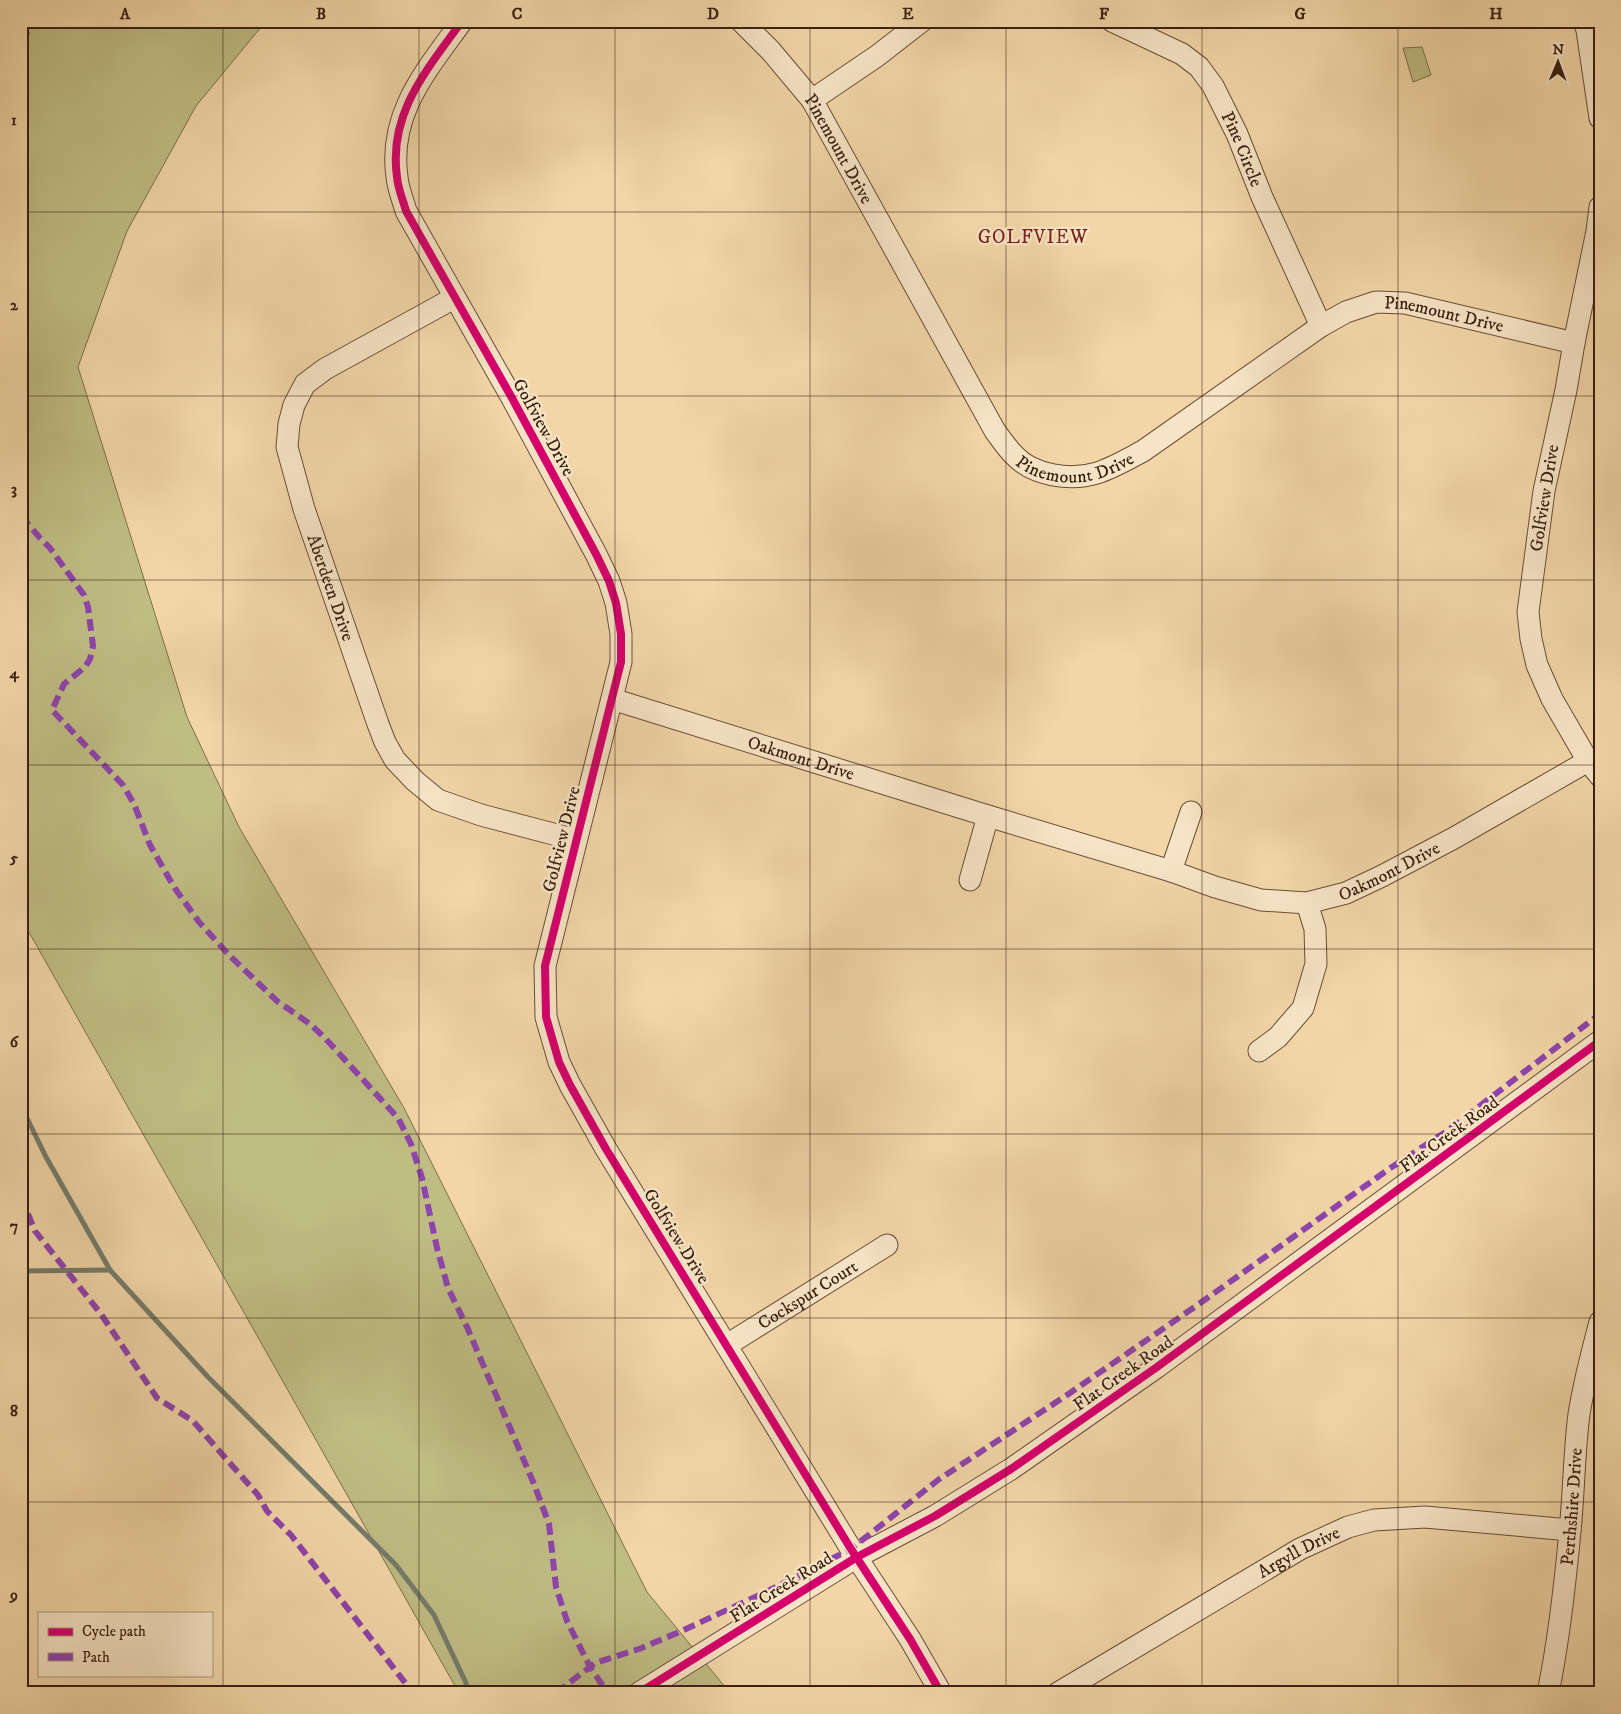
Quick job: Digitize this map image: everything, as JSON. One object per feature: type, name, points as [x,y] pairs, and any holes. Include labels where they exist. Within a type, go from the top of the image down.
[{"type":"street","name":"Golfview Drive","points":[[462,21],[422,77],[406,104],[398,134],[395,156],[397,179],[406,211],[512,398],[596,554],[609,581],[620,621],[621,662],[545,966],[546,1017],[551,1035],[570,1085],[606,1149],[857,1557],[910,1639],[941,1693]]},
{"type":"street","name":"Pinemount Drive","points":[[741,21],[770,50],[812,100],[995,430],[1015,456],[1038,471],[1069,477],[1096,473],[1118,465],[1142,451],[1321,326],[1346,312],[1376,302],[1405,303],[1574,343]]},
{"type":"street","points":[[812,100],[878,56],[922,21]]},
{"type":"street","name":"Pine Circle","points":[[1112,21],[1182,54],[1199,67],[1213,86],[1237,134],[1262,197],[1321,326]]},
{"type":"street","points":[[1584,21],[1600,118]]},
{"type":"street","name":"Golfview Drive","points":[[1594,768],[1552,700],[1537,665],[1528,612],[1536,538],[1544,491],[1566,390],[1597,232],[1600,206]]},
{"type":"street","name":"Aberdeen Drive","points":[[454,298],[325,369],[305,384],[294,405],[289,424],[287,447],[304,509],[378,724],[395,760],[415,781],[438,800],[481,815],[576,840]]},
{"type":"street","name":"Oakmont Drive","points":[[612,699],[1261,900],[1307,903],[1346,893],[1594,768]]},
{"type":"street","points":[[1172,871],[1191,812]]},
{"type":"street","points":[[970,880],[988,816]]},
{"type":"street","points":[[1259,1051],[1278,1037],[1303,1008],[1316,964],[1315,929],[1307,903]]},
{"type":"street","name":"Flat Creek Road","points":[[639,1693],[857,1557],[935,1516],[1002,1474],[1157,1367],[1600,1041]]},
{"type":"street","name":"Cockspur Court","points":[[727,1345],[887,1245]]},
{"type":"street","name":"Perthshire Drive","points":[[1548,1693],[1555,1659],[1570,1530],[1574,1456],[1580,1412],[1600,1322]]},
{"type":"street","name":"Argyll Drive","points":[[1058,1693],[1300,1549],[1348,1527],[1374,1520],[1425,1517],[1570,1530]]},
{"type":"shaded area","points":[[21,21],[266,21],[196,106],[127,231],[78,367],[187,717],[239,827],[404,1108],[647,1592],[730,1693],[459,1693],[21,918]]},
{"type":"shaded area","points":[[1422,47],[1431,75],[1413,82],[1403,48]]},
{"type":"waterway","points":[[21,1106],[46,1157],[110,1270],[208,1377],[396,1565],[434,1615],[466,1683],[467,1693]]},
{"type":"waterway","points":[[21,1271],[110,1270]]},
{"type":"marked path","points":[[21,41],[35,21]]},
{"type":"marked path","points":[[21,516],[50,548],[84,595],[88,607],[93,646],[90,659],[85,667],[64,684],[52,710],[123,785],[134,804],[150,845],[174,887],[199,922],[229,955],[277,1001],[310,1024],[324,1037],[398,1118],[411,1144],[422,1178],[437,1248],[448,1288],[467,1327],[534,1484],[549,1524],[556,1587],[567,1621],[590,1667],[603,1686],[612,1693]]},
{"type":"marked path","points":[[556,1693],[595,1663],[639,1649],[677,1633],[764,1593],[851,1549],[938,1480],[1067,1395],[1389,1169],[1447,1131],[1600,1014]]},
{"type":"marked path","points":[[21,1197],[35,1231],[101,1314],[157,1398],[193,1421],[258,1495],[267,1511],[291,1535],[413,1693]]},
{"type":"cycle path","points":[[462,21],[424,75],[404,112],[398,133],[396,154],[399,190],[406,211],[512,398],[596,554],[609,581],[616,603],[621,634],[621,662],[545,966],[546,1017],[559,1062],[606,1149],[851,1549],[910,1639],[941,1693]]},
{"type":"cycle path","points":[[639,1693],[857,1557],[935,1516],[1011,1469],[1157,1367],[1600,1041]]},
{"type":"district","name":"GOLFVIEW","points":[[1033,236]]}]
